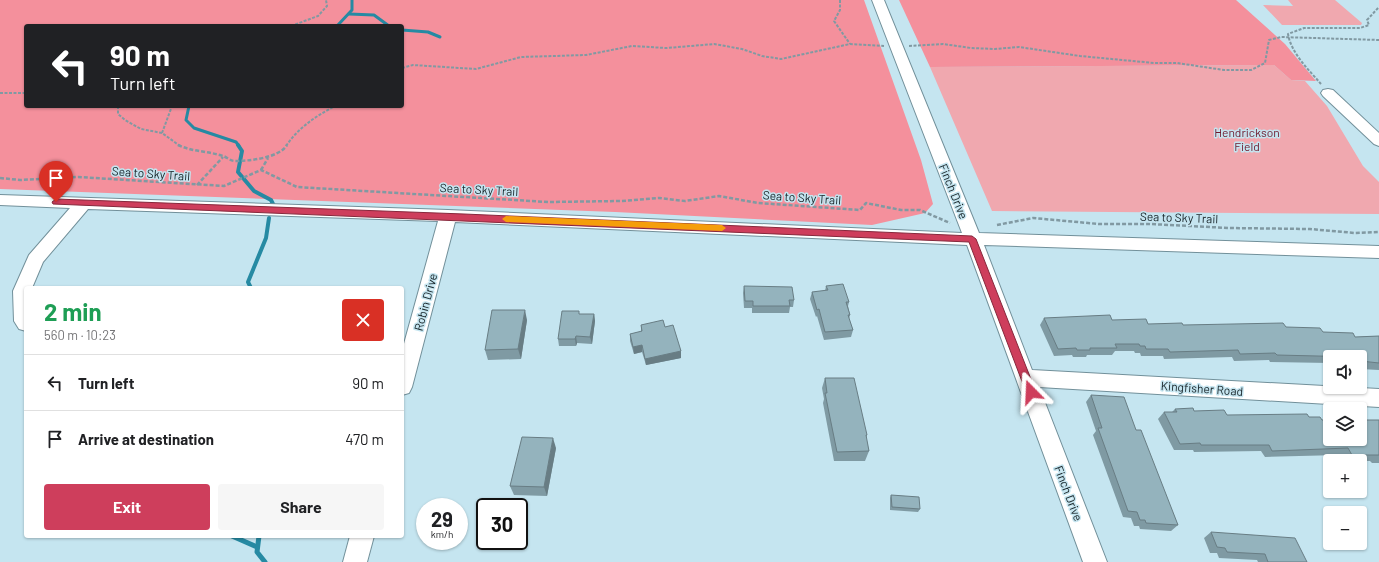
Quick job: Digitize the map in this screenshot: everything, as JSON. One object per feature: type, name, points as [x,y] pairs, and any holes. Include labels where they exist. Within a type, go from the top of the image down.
[{"type":"street","name":"Finch Drive","points":[[878,0],[1026,378],[1095,562]]},
{"type":"street","points":[[1328,93],[1379,141]]},
{"type":"street","points":[[0,200],[448,216],[972,239],[1379,252]]},
{"type":"street","points":[[24,286],[35,259],[84,203]]},
{"type":"street","name":"Robin Drive","points":[[404,373],[408,344],[448,216]]},
{"type":"street","points":[[24,286],[22,291],[24,322]]},
{"type":"street","name":"Kingfisher Road","points":[[1026,378],[1379,398]]},
{"type":"street","points":[[355,562],[361,538]]},
{"type":"path","points":[[296,24],[318,16],[324,12],[327,6],[326,0]]},
{"type":"path","points":[[840,0],[840,10],[834,21],[850,44]]},
{"type":"path","points":[[1288,37],[1288,34],[1304,28],[1360,28],[1369,25],[1367,20],[1379,8]]},
{"type":"path","points":[[896,46],[943,44],[971,48],[995,49],[1019,47],[1080,56],[1154,63],[1177,63],[1224,70],[1251,70],[1265,63],[1267,56],[1266,46],[1269,40],[1281,37],[1379,40]]},
{"type":"path","points":[[1288,37],[1293,47],[1328,93]]},
{"type":"path","points":[[404,67],[413,65],[476,69],[522,57],[586,55],[627,47],[666,48],[714,44],[742,49],[762,56],[781,59],[850,44],[878,46]]},
{"type":"path","points":[[0,93],[24,94]]},
{"type":"path","points":[[118,108],[118,114],[141,130],[162,133],[179,146],[197,152],[223,156],[233,161],[268,157],[277,154],[285,148],[290,140],[313,118],[330,108]]},
{"type":"path","points":[[162,133],[171,108]]},
{"type":"path","points":[[197,185],[223,156]]},
{"type":"path","points":[[261,170],[268,157]]},
{"type":"path","name":"Sea to Sky Trail","points":[[0,178],[20,180],[78,177],[224,186],[261,170],[297,188],[540,202],[622,201],[659,198],[685,201],[719,196],[758,203],[860,210],[866,203],[901,210],[920,210],[957,225]]},
{"type":"path","name":"Sea to Sky Trail","points":[[995,226],[1033,218],[1099,224],[1150,224],[1229,228],[1310,229],[1355,233],[1379,232]]},
{"type":"green space","points":[[1288,0],[1335,0],[1362,23],[1361,25],[1282,25],[1263,5],[1293,6]]},
{"type":"green space","name":"Hendrickson Field","points":[[1274,65],[1291,80],[1305,81],[1327,106],[1363,166],[1379,182],[1379,214],[992,211],[930,67]]},
{"type":"shaded area","points":[[0,0],[864,0],[921,160],[933,204],[925,213],[872,225],[615,212],[0,189]]},
{"type":"shaded area","points":[[899,0],[1236,0],[1285,44],[1316,81],[1291,80],[1274,65],[930,67]]},
{"type":"building","points":[[843,284],[849,302],[846,302],[850,315],[848,315],[853,330],[825,332],[819,309],[817,310],[812,292],[828,290],[826,286]]},
{"type":"building","points":[[744,286],[792,287],[794,300],[789,300],[790,306],[753,306],[753,301],[745,301]]},
{"type":"building","points":[[492,310],[525,310],[518,349],[485,350]]},
{"type":"building","points":[[562,311],[579,311],[579,314],[594,314],[590,337],[576,336],[575,339],[558,339]]},
{"type":"building","points":[[1110,315],[1112,320],[1146,319],[1148,324],[1182,323],[1183,325],[1283,323],[1286,327],[1320,328],[1323,332],[1353,333],[1355,337],[1379,336],[1379,363],[1367,362],[1367,350],[1323,350],[1323,356],[1277,355],[1275,353],[1240,354],[1238,350],[1170,352],[1168,349],[1146,349],[1145,346],[1140,346],[1139,344],[1115,344],[1117,348],[1090,348],[1090,350],[1077,350],[1076,348],[1058,349],[1044,318]]},
{"type":"building","points":[[663,320],[665,327],[673,325],[681,351],[645,359],[642,345],[633,347],[630,334],[642,331],[641,325]]},
{"type":"building","points":[[825,378],[854,378],[867,435],[869,451],[837,452],[825,393],[827,393]]},
{"type":"building","points":[[1091,395],[1124,397],[1136,430],[1141,430],[1178,525],[1146,523],[1145,520],[1140,520],[1137,512],[1128,511],[1098,428],[1102,428]]},
{"type":"building","points":[[1193,408],[1194,411],[1224,410],[1227,415],[1307,414],[1309,417],[1320,417],[1323,420],[1323,446],[1367,446],[1367,420],[1379,420],[1379,455],[1351,454],[1348,448],[1272,451],[1269,445],[1201,445],[1200,443],[1180,444],[1164,412],[1177,412],[1175,409]]},
{"type":"building","points":[[522,437],[553,438],[544,487],[510,486]]},
{"type":"building","points":[[891,495],[919,497],[920,509],[892,507]]},
{"type":"building","points":[[1211,532],[1295,538],[1307,562],[1268,562],[1265,554],[1227,552],[1225,548],[1217,547]]},
{"type":"waterway","points":[[339,24],[352,10],[352,0]]},
{"type":"waterway","points":[[349,14],[374,15],[386,24]]},
{"type":"waterway","points":[[404,30],[428,32],[440,37]]},
{"type":"waterway","points":[[189,108],[186,120],[194,128],[236,142],[239,146]]},
{"type":"waterway","points":[[238,145],[242,151],[238,172],[254,191],[271,200],[274,206]]},
{"type":"waterway","points":[[250,286],[248,282],[266,238],[269,218]]},
{"type":"waterway","points":[[237,538],[257,547]]},
{"type":"waterway","points":[[259,538],[257,552],[265,562]]},
{"type":"slow traffic","points":[[506,219],[722,228]]},
{"type":"route","points":[[56,202],[464,217],[972,239],[1031,392]]}]
